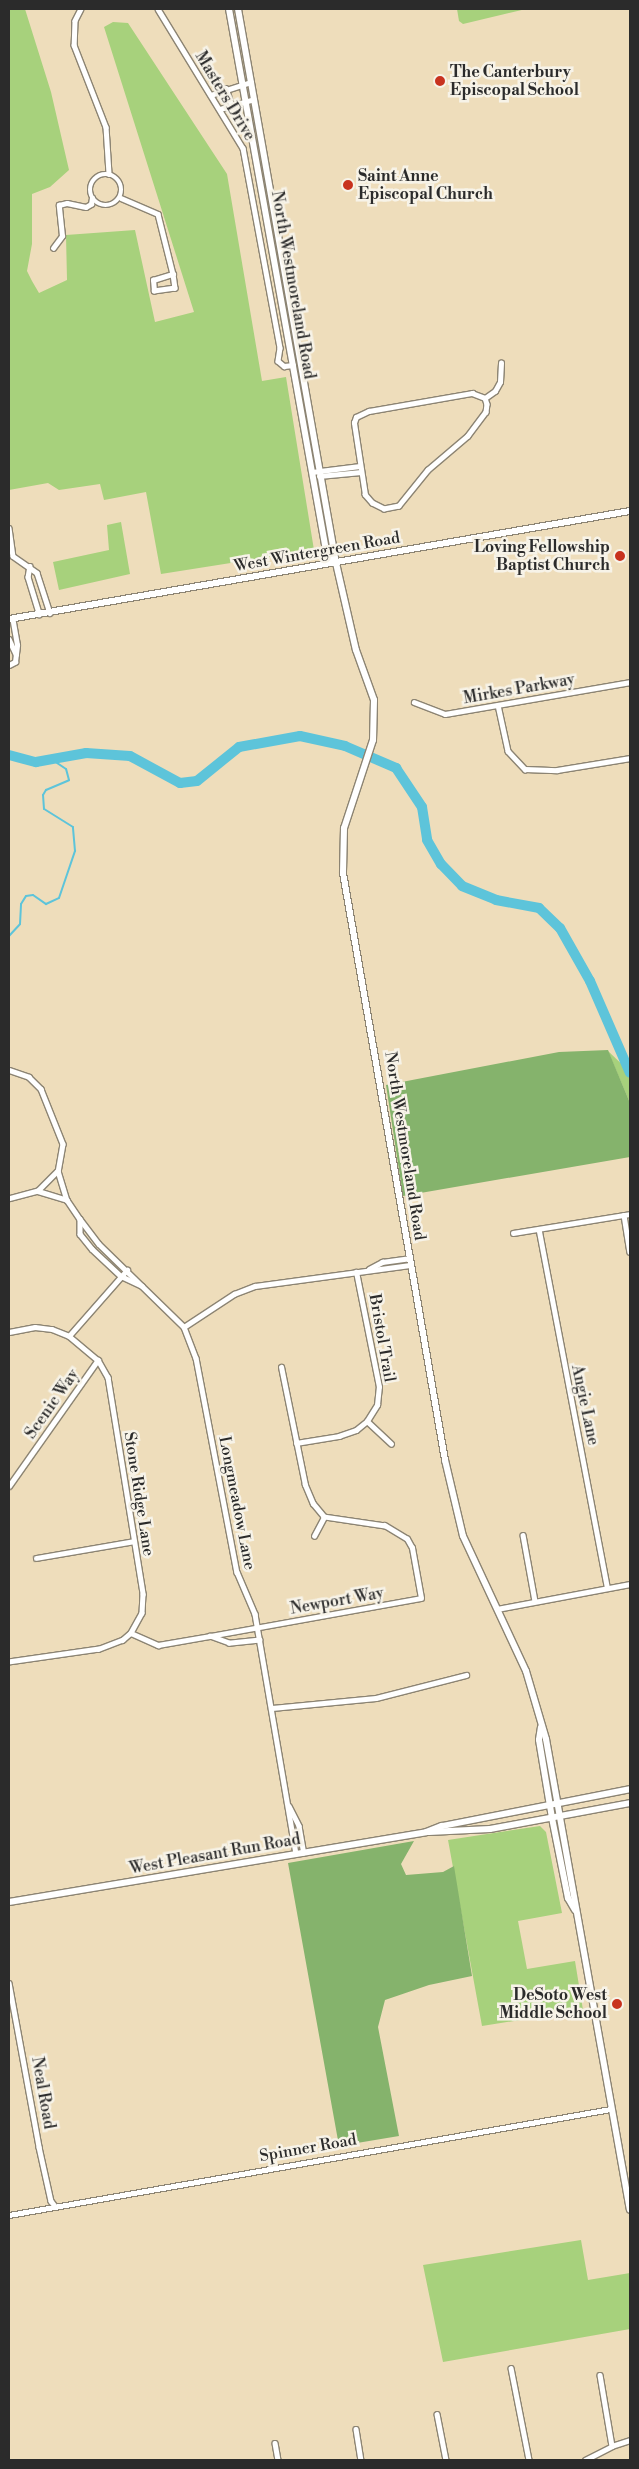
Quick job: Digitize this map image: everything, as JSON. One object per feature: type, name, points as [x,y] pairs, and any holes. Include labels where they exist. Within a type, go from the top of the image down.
[{"type":"main road","name":"North Westmoreland Road","points":[[230,9],[326,550],[336,563]]},
{"type":"main road","name":"North Westmoreland Road","points":[[238,9],[322,474],[336,563],[356,650],[372,686],[374,729],[344,828],[343,873],[410,1265],[456,1517],[496,1609],[526,1670],[560,1804],[576,1898],[576,1911],[630,2210]]},
{"type":"main road","points":[[235,39],[243,37]]},
{"type":"main road","points":[[258,168],[266,166]]},
{"type":"main road","name":"West Wintergreen Road","points":[[11,619],[630,512]]},
{"type":"main road","name":"North Westmoreland Road","points":[[541,1726],[539,1740],[552,1818],[568,1898],[576,1911]]},
{"type":"main road","name":"West Pleasant Run Road","points":[[9,1902],[426,1832],[442,1826],[630,1789]]},
{"type":"main road","name":"West Pleasant Run Road","points":[[426,1832],[455,1833],[562,1817],[630,1803]]},
{"type":"street","points":[[81,9],[75,21],[74,45],[106,127],[109,174],[121,183],[121,198]]},
{"type":"street","name":"Masters Drive","points":[[158,9],[220,109],[246,158],[280,348],[278,361],[284,366],[293,365]]},
{"type":"street","points":[[210,95],[226,88],[251,82]]},
{"type":"street","points":[[226,88],[232,106]]},
{"type":"street","points":[[220,109],[254,99]]},
{"type":"street","points":[[53,248],[62,236],[59,206],[67,203],[86,207],[91,204],[90,188],[95,179],[109,174]]},
{"type":"street","points":[[92,198],[99,205],[109,207],[121,198]]},
{"type":"street","points":[[121,198],[158,214],[174,274],[175,288],[154,291],[153,280],[174,274]]},
{"type":"street","points":[[485,398],[496,391],[500,382],[501,363]]},
{"type":"street","points":[[297,387],[306,385]]},
{"type":"street","points":[[472,393],[485,398],[486,412],[468,436],[428,470],[399,506],[384,509],[372,504],[366,495],[354,423],[360,414],[472,393]]},
{"type":"street","points":[[322,474],[339,468],[360,466]]},
{"type":"street","points":[[339,468],[340,475]]},
{"type":"street","points":[[313,474],[340,475],[362,472]]},
{"type":"street","points":[[9,528],[11,557],[30,566],[42,582],[50,613]]},
{"type":"street","points":[[30,566],[28,577],[39,614]]},
{"type":"street","points":[[9,665],[15,662],[16,654],[11,619]]},
{"type":"street","points":[[9,639],[16,654]]},
{"type":"street","name":"Mirkes Parkway","points":[[414,702],[446,714],[630,682]]},
{"type":"street","points":[[498,705],[508,751],[525,768],[557,770],[630,758]]},
{"type":"street","points":[[9,1070],[29,1077],[41,1090],[62,1144],[58,1171],[38,1191],[9,1199]]},
{"type":"street","name":"Longmeadow Lane","points":[[58,1171],[68,1200],[80,1220],[99,1244],[184,1327],[196,1358],[237,1572],[256,1614],[296,1854]]},
{"type":"street","points":[[38,1191],[68,1200]]},
{"type":"street","points":[[513,1233],[630,1214]]},
{"type":"street","points":[[624,1215],[630,1252]]},
{"type":"street","name":"Longmeadow Lane","points":[[80,1220],[80,1234],[84,1241],[121,1276],[142,1286]]},
{"type":"street","name":"Angie Lane","points":[[539,1229],[607,1586]]},
{"type":"street","points":[[368,1270],[382,1262],[409,1258]]},
{"type":"street","points":[[184,1327],[234,1294],[255,1286],[368,1270],[383,1271],[410,1265]]},
{"type":"street","points":[[68,1336],[127,1270]]},
{"type":"street","name":"Bristol Trail","points":[[356,1272],[379,1387],[377,1405],[367,1422]]},
{"type":"street","points":[[9,1332],[35,1327],[52,1329],[68,1336],[98,1360]]},
{"type":"street","name":"Scenic Way","points":[[9,1486],[98,1360]]},
{"type":"street","name":"Stone Ridge Lane","points":[[98,1360],[108,1377],[143,1594],[142,1613],[131,1633]]},
{"type":"street","points":[[281,1367],[305,1485],[313,1504],[324,1517],[314,1536]]},
{"type":"street","points":[[296,1443],[339,1436],[367,1422],[391,1443]]},
{"type":"street","name":"Newport Way","points":[[131,1633],[158,1645],[421,1598],[412,1548],[407,1540],[385,1526],[324,1517]]},
{"type":"street","points":[[523,1535],[535,1601]]},
{"type":"street","points":[[36,1558],[134,1541]]},
{"type":"street","points":[[496,1609],[607,1586],[630,1584]]},
{"type":"street","points":[[228,1632],[229,1643]]},
{"type":"street","points":[[9,1662],[98,1649],[123,1640],[131,1633]]},
{"type":"street","points":[[210,1636],[229,1643],[260,1640]]},
{"type":"street","points":[[272,1708],[376,1698],[466,1674]]},
{"type":"street","name":"Longmeadow Lane","points":[[286,1801],[299,1826],[304,1853]]},
{"type":"street","name":"Neal Road","points":[[9,1983],[41,2156],[51,2201],[56,2206]]},
{"type":"street","name":"Spinner Road","points":[[9,2215],[611,2110]]},
{"type":"street","points":[[511,2368],[529,2460]]},
{"type":"street","points":[[600,2375],[612,2446]]},
{"type":"street","points":[[437,2414],[446,2460]]},
{"type":"street","points":[[356,2429],[361,2460]]},
{"type":"street","points":[[585,2460],[612,2446],[630,2440]]},
{"type":"street","points":[[274,2443],[278,2460]]},
{"type":"green space","points":[[9,9],[25,9],[51,92],[69,170],[50,187],[32,194],[32,244],[27,271],[32,281],[39,293],[67,280],[66,235],[135,230],[155,322],[194,312],[104,27],[113,22],[128,23],[227,174],[262,381],[286,377],[314,550],[161,574],[146,492],[104,500],[100,484],[59,490],[48,483],[9,490]]},
{"type":"green space","points":[[457,9],[526,9],[463,24],[459,21]]},
{"type":"green space","points":[[121,522],[130,574],[59,590],[53,562],[109,550],[107,525]]},
{"type":"green space","points":[[608,1050],[630,1103],[630,1157],[403,1196],[386,1085],[559,1052]]},
{"type":"green space","points":[[608,1051],[630,1072],[630,1103]]},
{"type":"green space","points":[[540,1826],[546,1832],[562,1913],[518,1921],[527,1969],[575,1961],[583,2010],[482,2026],[448,1840]]},
{"type":"green space","points":[[414,1841],[401,1864],[406,1875],[443,1872],[454,1866],[472,1976],[429,1985],[385,2000],[378,2027],[399,2136],[339,2146],[288,1863]]},
{"type":"green space","points":[[581,2240],[588,2280],[630,2273],[630,2329],[443,2362],[423,2265]]},
{"type":"waterway","points":[[9,755],[36,762],[86,753],[130,756],[180,783],[197,781],[239,747],[300,736],[345,746],[396,768],[422,807],[427,840],[441,864],[462,886],[496,900],[539,908],[560,928],[590,981],[630,1073]]},
{"type":"waterway","points":[[9,936],[20,924],[21,904],[26,896],[33,895],[46,904],[59,898],[75,851],[73,827],[44,809],[43,795],[46,790],[69,780],[66,769],[51,759]]},
{"type":"place","name":"The Canterbury Episcopal School","points":[[440,81]]},
{"type":"place","name":"Saint Anne Episcopal Church","points":[[348,185]]},
{"type":"place","name":"Loving Fellowship Baptist Church","points":[[620,556]]},
{"type":"place","name":"DeSoto West Middle School","points":[[617,2004]]}]
